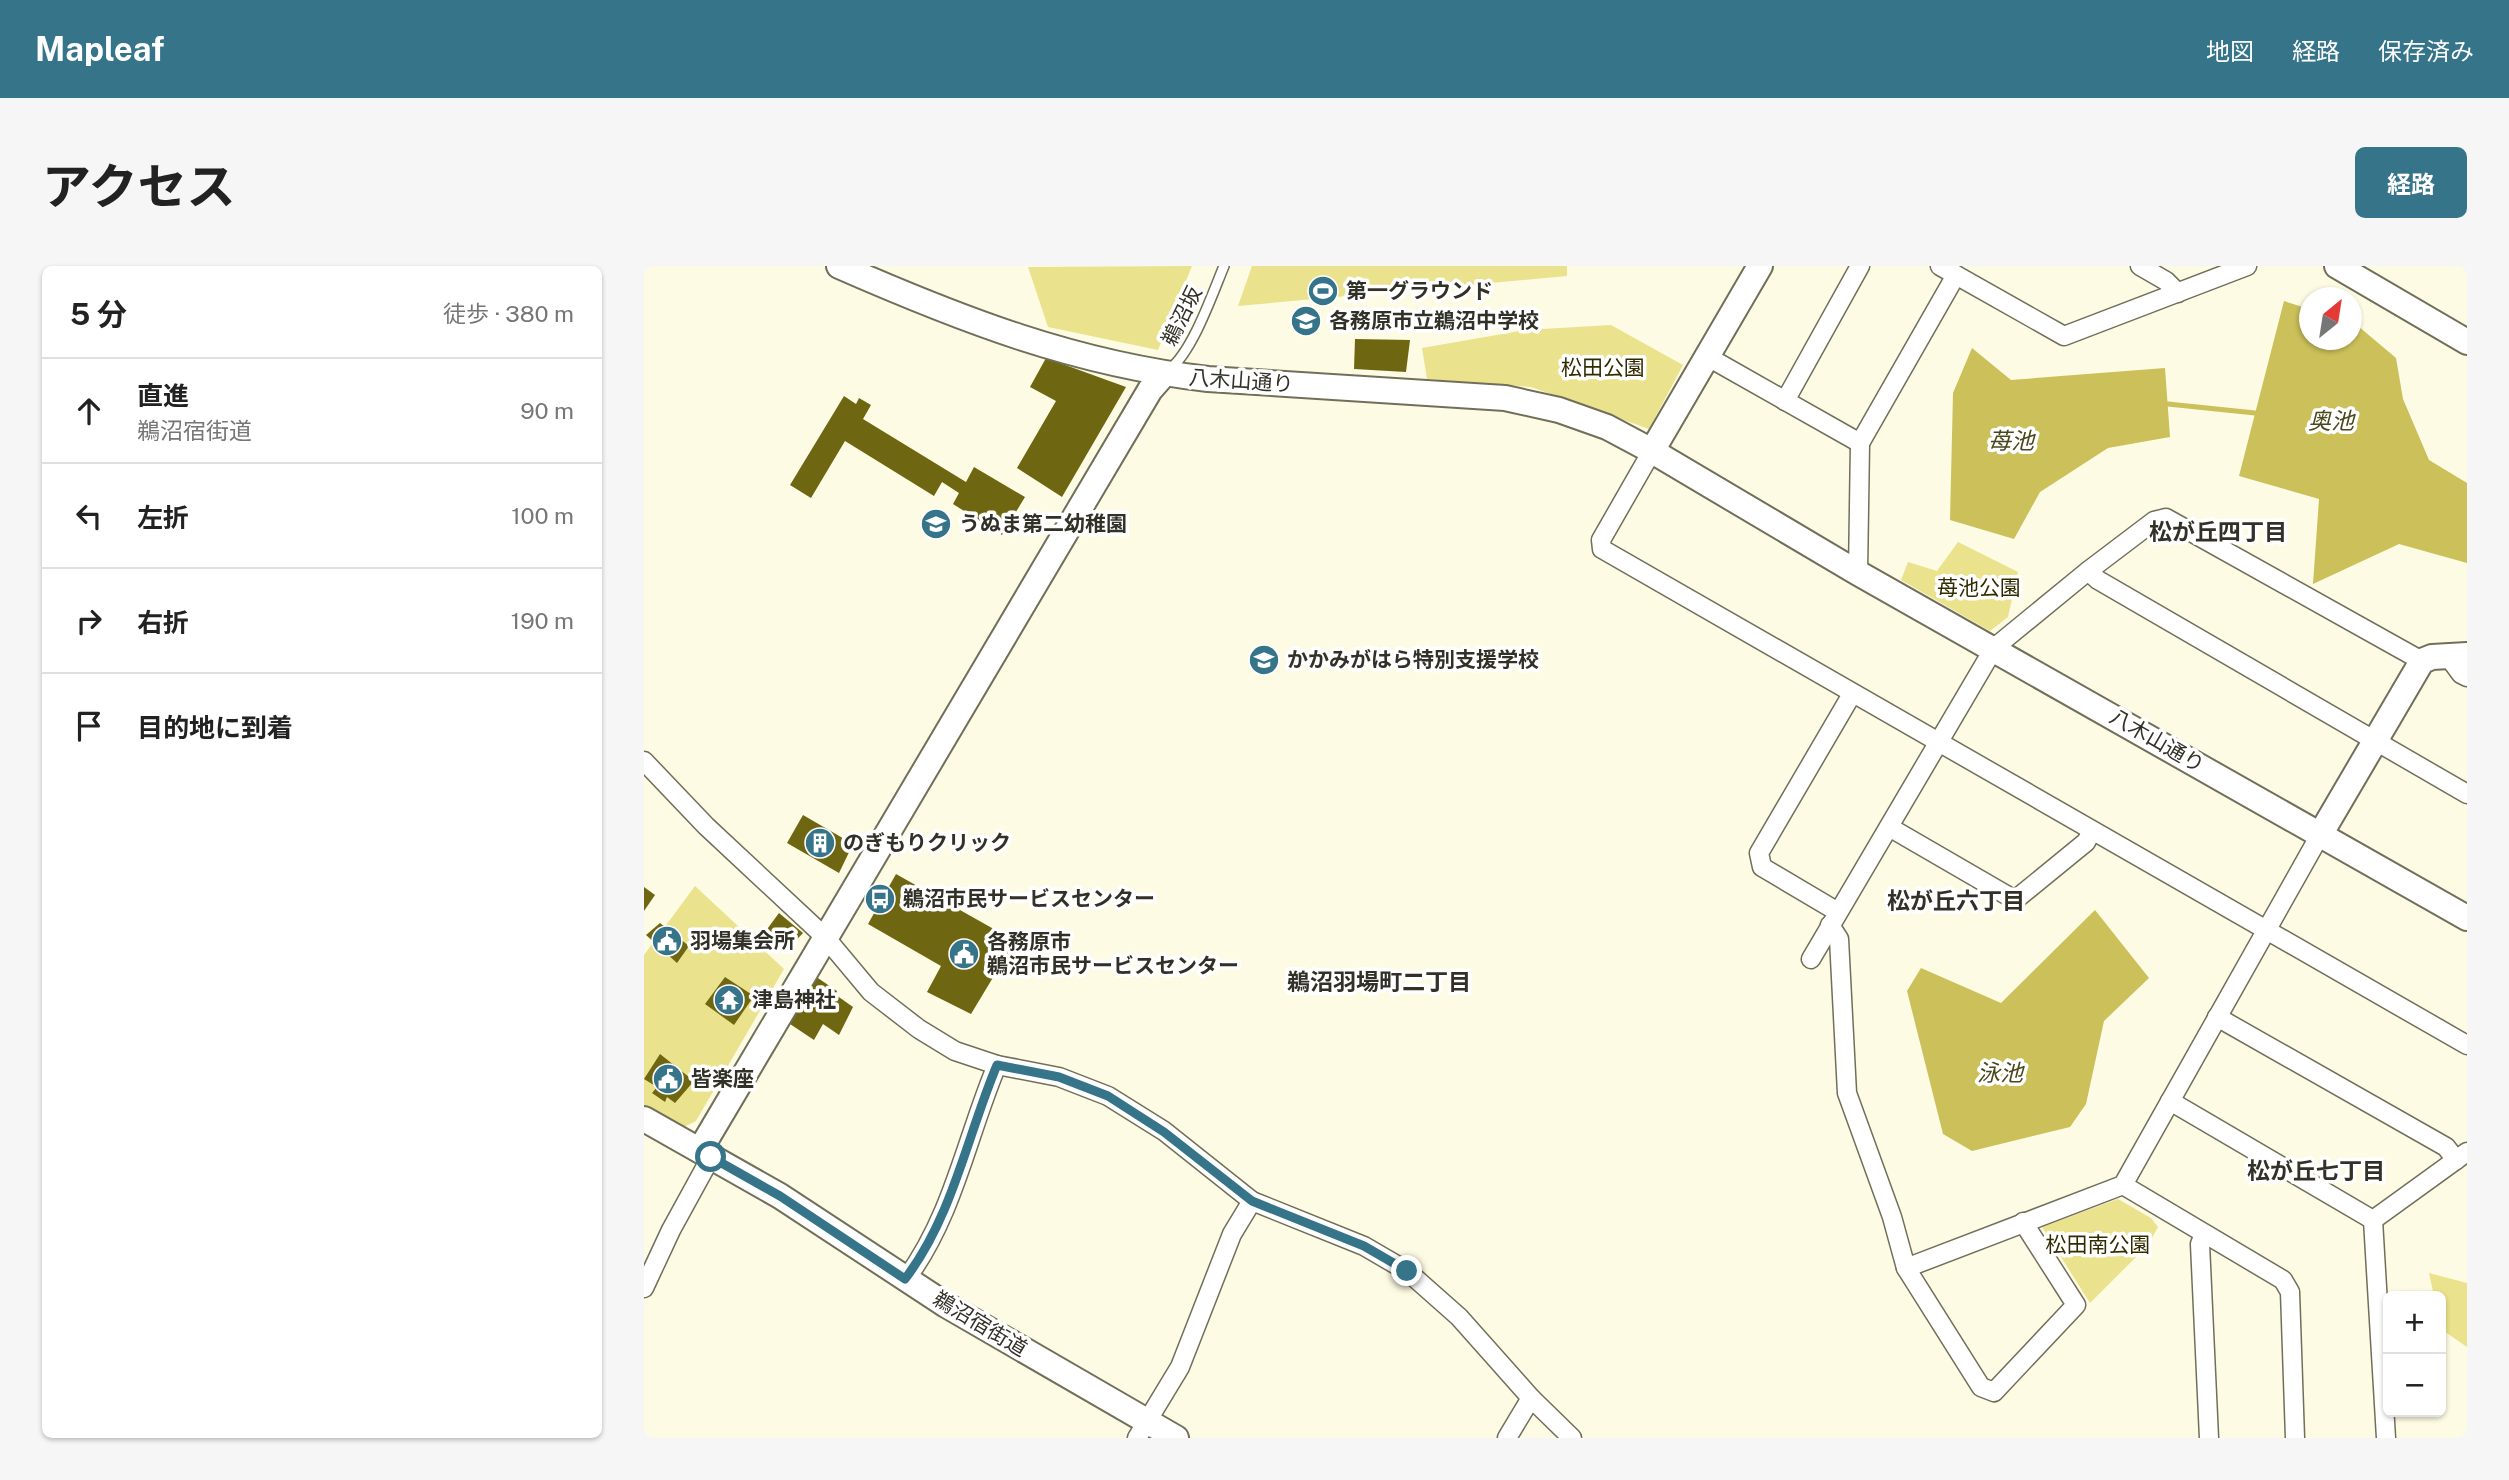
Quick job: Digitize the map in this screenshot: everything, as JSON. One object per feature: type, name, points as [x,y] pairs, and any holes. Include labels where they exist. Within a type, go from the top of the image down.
[{"type":"street","name":"八木山通り","points":[[838,266],[1005,334],[1090,358],[1164,374],[1505,398],[1559,410],[1608,427],[1858,573],[2467,918]]},
{"type":"street","points":[[1760,266],[1601,540],[1602,549],[2467,1045]]},
{"type":"street","points":[[1785,401],[1860,266]]},
{"type":"street","points":[[2140,266],[2166,281],[2178,293]]},
{"type":"street","points":[[1858,573],[1860,443],[1948,271],[2064,336],[2247,266]]},
{"type":"street","points":[[2337,266],[2467,342]]},
{"type":"street","points":[[1708,357],[1860,443]]},
{"type":"street","points":[[644,1288],[706,1153],[825,937],[1150,390],[1164,374]]},
{"type":"street","points":[[1811,958],[1994,648],[2088,571],[2154,522],[2166,518],[2422,661]]},
{"type":"street","points":[[2088,571],[2098,580],[2467,794]]},
{"type":"street","points":[[1906,1268],[2123,1185],[2320,835],[2422,661],[2432,657],[2457,655],[2461,674],[2467,677]]},
{"type":"street","points":[[1852,694],[1759,853],[1762,867],[1834,918],[1839,939],[1847,1093],[1892,1217],[1906,1268],[1981,1387],[1994,1392],[2076,1305],[2023,1222]]},
{"type":"street","points":[[644,761],[706,826],[825,937],[871,992],[919,1029],[954,1051],[997,1065],[1059,1077],[1108,1096],[1164,1132],[1252,1201],[1364,1246],[1407,1271],[1459,1317],[1531,1398],[1572,1438]]},
{"type":"street","points":[[1889,827],[2015,900],[2085,842],[2092,831]]},
{"type":"street","points":[[2217,1017],[2462,1156],[2373,1220]]},
{"type":"street","points":[[905,1279],[933,1233],[958,1175],[997,1065]]},
{"type":"street","points":[[2170,1101],[2373,1220]]},
{"type":"street","name":"鵜沼宿街道","points":[[644,1119],[780,1196],[1141,1429],[1176,1438]]},
{"type":"street","points":[[2123,1185],[2283,1280],[2290,1292],[2295,1438]]},
{"type":"street","points":[[1141,1429],[1180,1367],[1232,1234],[1252,1201]]},
{"type":"street","points":[[2373,1220],[2386,1438]]},
{"type":"street","points":[[2204,1234],[2200,1244],[2208,1438]]},
{"type":"street","points":[[1507,1438],[1531,1398]]},
{"type":"lane","name":"鵜沼坂","points":[[1164,374],[1179,361],[1207,307],[1224,266]]},
{"type":"green space","points":[[1192,266],[1158,350],[1048,327],[1028,267]]},
{"type":"green space","name":"第一グラウンド","points":[[1252,266],[1567,266],[1567,276],[1238,306]]},
{"type":"green space","name":"松田公園","points":[[1611,325],[1683,365],[1649,429],[1531,387],[1427,379],[1422,348],[1525,330]]},
{"type":"green space","name":"苺池公園","points":[[1958,542],[2018,572],[2008,617],[1990,631],[1901,580],[1908,562],[1937,571]]},
{"type":"green space","points":[[695,886],[784,969],[696,1121],[684,1127],[644,1105],[644,955]]},
{"type":"green space","name":"松田南公園","points":[[2118,1199],[2151,1218],[2158,1227],[2148,1245],[2090,1303],[2042,1227]]},
{"type":"green space","points":[[2429,1273],[2467,1283],[2467,1347],[2446,1332],[2446,1291],[2433,1291]]},
{"type":"water","name":"奥池","points":[[2284,301],[2299,306],[2299,350],[2362,350],[2362,329],[2396,358],[2403,399],[2429,460],[2467,483],[2467,563],[2399,544],[2313,584],[2319,499],[2239,476]]},
{"type":"water","name":"苺池","points":[[1972,348],[2011,380],[2165,368],[2170,437],[2108,448],[2040,492],[2014,539],[1950,520],[1953,393]]},
{"type":"water","name":"泳池","points":[[2095,910],[2149,978],[2104,1021],[2086,1104],[2070,1127],[1972,1151],[1943,1134],[1907,991],[1921,968],[2001,1003]]},
{"type":"building","points":[[1355,339],[1410,340],[1406,372],[1354,369]]},
{"type":"building","points":[[1046,358],[1126,387],[1062,497],[1017,468],[1056,401],[1030,387]]},
{"type":"building","points":[[844,396],[856,404],[859,398],[871,405],[863,419],[966,482],[974,467],[1025,497],[1002,535],[953,504],[959,493],[942,482],[934,496],[845,441],[811,498],[790,485]]},
{"type":"building","name":"のぎもりクリック","points":[[803,815],[853,844],[839,873],[787,843]]},
{"type":"building","name":"各務原市 鵜沼市民サービスセンター","points":[[896,874],[1015,941],[971,1014],[927,992],[941,966],[868,924]]},
{"type":"building","points":[[644,887],[655,895],[644,911]]},
{"type":"building","points":[[779,913],[803,933],[788,949],[765,932]]},
{"type":"building","name":"羽場集会所","points":[[660,923],[689,946],[677,963],[646,935]]},
{"type":"building","points":[[812,974],[837,991],[836,995],[853,1007],[839,1035],[823,1024],[814,1040],[784,1020]]},
{"type":"building","name":"津島神社","points":[[725,977],[754,996],[734,1025],[705,1004]]},
{"type":"building","name":"皆楽座","points":[[660,1054],[694,1081],[675,1103],[667,1097],[665,1102],[652,1093],[657,1087],[644,1079]]},
{"type":"waterway","points":[[2168,404],[2255,413]]},
{"type":"place","name":"第一グラウンド","points":[[1323,291]]},
{"type":"place","name":"各務原市立鵜沼中学校","points":[[1306,321]]},
{"type":"place","name":"うぬま第二幼稚園","points":[[936,524]]},
{"type":"place","name":"かかみがはら特別支援学校","points":[[1264,660]]},
{"type":"place","name":"のぎもりクリック","points":[[820,843]]},
{"type":"place","name":"鵜沼市民サービスセンター","points":[[880,899]]},
{"type":"place","name":"羽場集会所","points":[[667,941]]},
{"type":"place","name":"各務原市 鵜沼市民サービスセンター","points":[[964,954]]},
{"type":"place","name":"津島神社","points":[[729,1000]]},
{"type":"place","name":"皆楽座","points":[[668,1079]]},
{"type":"district","name":"松が丘四丁目","points":[[2218,532]]},
{"type":"district","name":"松が丘六丁目","points":[[1956,901]]},
{"type":"district","name":"鵜沼羽場町二丁目","points":[[1379,982]]},
{"type":"district","name":"松が丘七丁目","points":[[2316,1171]]},
{"type":"route","points":[[711,1157],[780,1196],[905,1279],[915,1267],[933,1233],[958,1175],[997,1065],[1059,1077],[1108,1096],[1164,1132],[1252,1201],[1364,1246],[1407,1271]]}]
